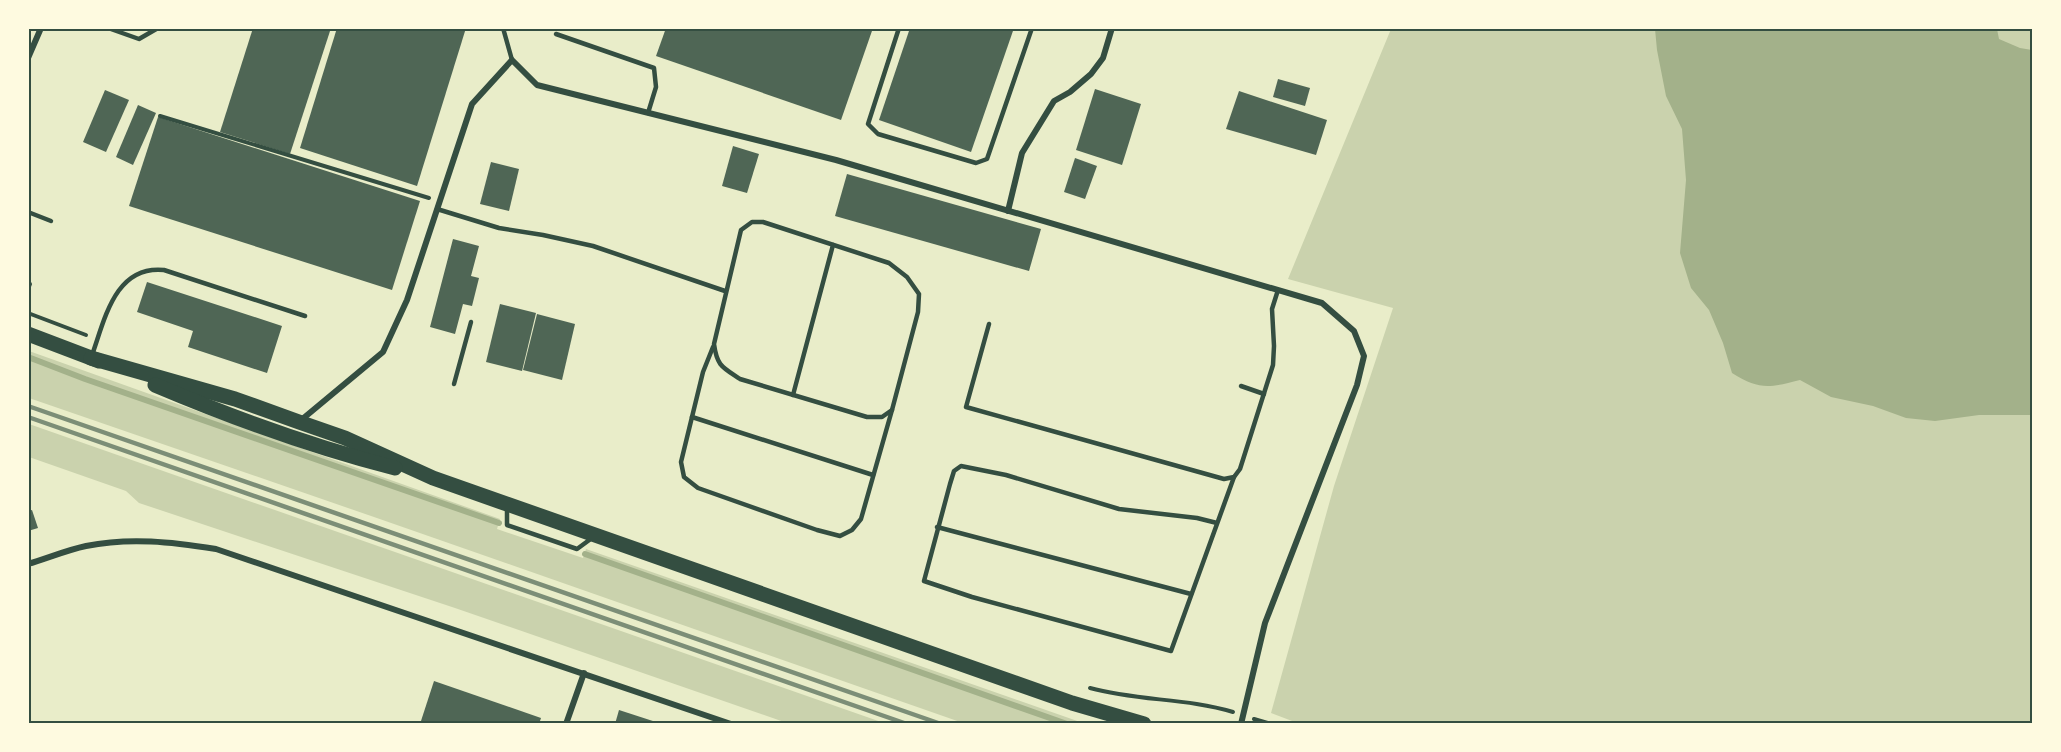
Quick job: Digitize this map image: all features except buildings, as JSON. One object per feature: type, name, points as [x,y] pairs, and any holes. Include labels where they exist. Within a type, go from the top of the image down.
[{"type":"main road","points":[[28,334],[230,416],[339,454],[433,478],[1072,703],[1144,723]]},
{"type":"main road","points":[[91,358],[235,399],[345,438],[433,478]]},
{"type":"street","points":[[28,58],[41,28]]},
{"type":"street","points":[[1008,211],[1022,153],[1054,100],[1070,92],[1091,74],[1103,58],[1112,28]]},
{"type":"street","points":[[299,422],[357,371],[383,352],[407,300],[472,104],[512,60],[537,85],[836,160],[1322,303],[1354,331],[1364,356],[1357,385],[1265,623],[1241,723]]},
{"type":"street","points":[[28,564],[86,546],[124,541],[164,541],[216,549],[731,723]]},
{"type":"street","points":[[566,723],[584,673]]},
{"type":"lane","points":[[108,28],[139,39],[158,28]]},
{"type":"lane","points":[[503,28],[512,60]]},
{"type":"lane","points":[[899,28],[868,124],[878,134],[976,163],[987,159],[1032,28]]},
{"type":"lane","points":[[556,34],[654,68],[656,87],[648,113]]},
{"type":"lane","points":[[437,209],[499,228],[593,246],[725,291]]},
{"type":"lane","points":[[28,212],[51,221]]},
{"type":"lane","points":[[752,222],[763,222],[889,263],[907,278],[919,294],[918,312],[892,410],[861,519],[852,530],[840,536],[817,530],[698,488],[684,477],[681,462],[703,372],[714,344],[725,291],[741,230],[752,222]]},
{"type":"lane","points":[[794,395],[833,245]]},
{"type":"lane","points":[[91,358],[114,296],[131,277],[142,271],[164,270],[305,316]]},
{"type":"lane","points":[[1218,523],[1197,518],[1119,509],[1006,475],[961,466],[954,471],[924,581],[972,597],[1171,651],[1218,523],[1234,477],[1240,469],[1273,365],[1272,309],[1278,290]]},
{"type":"lane","points":[[454,384],[471,322]]},
{"type":"lane","points":[[989,324],[966,407],[1224,479],[1234,477]]},
{"type":"lane","points":[[714,344],[716,360],[740,379],[867,417],[882,417],[892,410]]},
{"type":"lane","points":[[1241,386],[1264,394]]},
{"type":"lane","points":[[692,417],[873,475]]},
{"type":"lane","points":[[937,527],[1191,594]]},
{"type":"path","points":[[160,116],[420,195]]},
{"type":"path","points":[[28,284],[30,284],[28,288]]},
{"type":"path","points":[[1088,687],[1137,698],[1216,707]]},
{"type":"shaded area","points":[[1391,29],[2032,29],[2032,723],[1300,724],[1271,713],[1334,486],[1393,308],[1288,279]]},
{"type":"shaded area","points":[[1655,29],[1997,29],[1999,39],[2020,48],[2032,50],[2032,415],[1979,415],[1935,421],[1906,418],[1873,406],[1831,397],[1800,380],[1764,386],[1732,373],[1723,343],[1709,310],[1691,288],[1680,253],[1686,180],[1682,129],[1666,96]]},
{"type":"shaded area","points":[[29,351],[500,519],[497,529],[583,558],[586,549],[1083,723],[963,723],[29,398]]},
{"type":"shaded area","points":[[29,424],[884,723],[787,723],[455,608],[139,503],[126,491],[29,457]]},
{"type":"waterway","points":[[28,357],[85,379],[499,523]]},
{"type":"waterway","points":[[585,554],[1067,724]]},
{"type":"railway","points":[[28,406],[941,724]]},
{"type":"railway","points":[[28,417],[907,724]]}]
